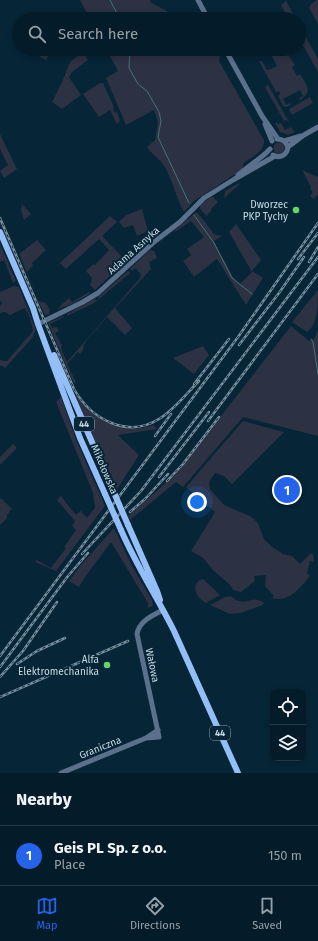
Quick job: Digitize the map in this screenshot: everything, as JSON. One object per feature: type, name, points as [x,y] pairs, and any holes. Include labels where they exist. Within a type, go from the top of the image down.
[{"type":"main road","name":"Mikołowska","points":[[0,232],[158,591],[163,610]]},
{"type":"main road","name":"Mikołowska","points":[[39,323],[80,438],[121,530],[144,577],[163,610],[238,773]]},
{"type":"street","points":[[198,0],[204,12]]},
{"type":"street","points":[[229,56],[262,116],[278,139],[284,141],[304,135]]},
{"type":"street","points":[[262,116],[272,141],[270,152],[275,156],[282,156],[304,135],[318,127]]},
{"type":"street","points":[[272,141],[278,139]]},
{"type":"street","points":[[284,141],[287,150]]},
{"type":"street","name":"Adama Asnyka","points":[[39,323],[83,302],[98,293],[154,242],[180,222],[204,198],[233,180],[270,149]]},
{"type":"street","name":"Adama Asnyka","points":[[233,180],[236,180],[275,156]]},
{"type":"street","name":"Wałowa","points":[[146,738],[159,737],[137,634],[138,629],[144,621],[163,610]]},
{"type":"street","points":[[146,738],[158,730]]},
{"type":"street","name":"Graniczna","points":[[62,773],[146,738]]},
{"type":"shaded area","points":[[80,0],[150,0],[150,2],[167,11],[167,12],[86,12]]},
{"type":"shaded area","points":[[317,0],[318,24],[309,8],[311,4]]},
{"type":"shaded area","points":[[286,1],[292,12],[285,12],[281,5]]},
{"type":"shaded area","points":[[306,38],[318,59],[318,72],[306,51]]},
{"type":"shaded area","points":[[38,56],[48,56],[46,60]]},
{"type":"shaded area","points":[[78,56],[85,56],[88,60],[72,72],[69,77],[81,95],[62,109],[52,102],[70,62]]},
{"type":"shaded area","points":[[110,56],[220,56],[219,61],[264,140],[262,148],[257,154],[243,164],[243,169],[194,201],[184,212],[166,169],[147,147],[155,140],[158,122],[154,110],[126,125],[106,78],[118,71]]},
{"type":"shaded area","points":[[272,56],[289,56],[295,65],[292,67],[297,76],[300,74],[308,88],[308,91],[304,97],[300,100],[299,98],[303,96],[300,90],[283,99],[286,105],[290,103],[291,105],[286,107],[283,106],[278,96],[280,94],[279,91],[276,92],[259,61],[262,61],[267,70],[277,66]]},
{"type":"shaded area","points":[[100,83],[103,83],[114,107],[115,113],[117,112],[120,121],[117,124],[110,110],[99,117],[83,94]]},
{"type":"shaded area","points":[[268,85],[289,122],[286,120],[284,121],[265,87]]},
{"type":"shaded area","points":[[310,97],[313,103],[292,115],[289,109]]},
{"type":"shaded area","points":[[277,122],[278,124],[281,123],[285,130],[291,127],[295,132],[288,135],[280,132],[275,123]]},
{"type":"shaded area","points":[[0,134],[17,169],[4,178],[0,171],[8,165],[0,149]]},
{"type":"shaded area","points":[[279,142],[283,144],[285,148],[283,152],[279,154],[275,152],[273,148],[275,144]]},
{"type":"shaded area","points":[[302,170],[318,177],[318,194],[314,199],[310,196],[313,192]]},
{"type":"shaded area","points":[[239,183],[240,184],[224,198],[225,191]]},
{"type":"shaded area","points":[[211,197],[218,202],[211,209],[207,217],[200,209],[200,205]]},
{"type":"shaded area","points":[[22,204],[31,214],[24,220],[21,210]]},
{"type":"shaded area","points":[[142,209],[148,231],[137,236],[133,225],[124,228],[119,222],[126,215]]},
{"type":"shaded area","points":[[195,213],[198,213],[214,234],[222,236],[214,241],[233,277],[240,284],[252,272],[229,232],[236,224],[261,260],[252,271],[263,278],[246,305],[217,259],[194,277],[183,261],[191,255],[187,249],[204,237],[191,221],[175,232],[174,231]]},
{"type":"shaded area","points":[[110,216],[117,222],[102,236],[126,261],[95,290],[90,285],[92,278],[86,271],[93,264],[95,265],[109,250],[99,239],[66,269],[60,263]]},
{"type":"shaded area","points":[[0,221],[38,307],[36,306]]},
{"type":"shaded area","points":[[37,240],[46,250],[32,263],[33,266],[27,272],[35,292],[19,254]]},
{"type":"shaded area","points":[[0,244],[16,281],[13,283],[4,260],[0,262]]},
{"type":"shaded area","points":[[150,250],[154,251],[157,258],[149,262],[151,269],[115,308],[132,328],[125,335],[107,317],[86,341],[80,354],[78,352],[67,364],[76,382],[74,384],[48,323],[64,316],[50,324],[52,328],[57,327],[59,331],[55,333],[62,346],[61,349],[67,362],[140,278],[141,275],[136,268],[132,271],[130,269]]},
{"type":"shaded area","points":[[128,271],[130,273],[99,299],[98,297]]},
{"type":"shaded area","points":[[14,286],[19,287],[36,330],[33,335],[34,336],[5,368],[0,365],[0,359],[2,361],[7,361],[33,331],[30,318],[25,308],[10,315],[5,312],[0,314],[0,306],[2,303],[0,300],[0,292]]},
{"type":"shaded area","points":[[318,290],[315,320],[311,329],[307,332],[292,322]]},
{"type":"shaded area","points":[[89,292],[90,294],[70,305],[57,309],[69,298],[72,302]]},
{"type":"shaded area","points":[[95,299],[97,301],[94,303],[67,316],[67,314]]},
{"type":"shaded area","points":[[38,301],[46,303],[50,310],[49,314],[45,315]]},
{"type":"shaded area","points":[[291,326],[309,341],[314,339],[318,330],[318,436],[243,417],[183,487],[176,482],[130,520],[128,516],[175,475]]},
{"type":"shaded area","points":[[203,346],[209,355],[194,374],[173,358]]},
{"type":"shaded area","points":[[76,395],[91,412],[110,424],[131,428],[142,428],[153,425],[157,429],[118,435],[139,455],[116,491],[74,396]]},
{"type":"shaded area","points":[[61,397],[75,437],[105,506],[56,571],[35,562],[37,560],[51,568],[66,548],[64,547],[76,530],[72,526],[75,521],[57,500],[61,496],[76,515],[81,511],[87,518],[95,508],[93,493],[56,402]]},
{"type":"shaded area","points":[[243,421],[284,432],[232,484],[224,476],[215,473],[209,482],[210,489],[224,505],[250,516],[258,523],[264,539],[283,554],[292,556],[300,564],[311,553],[313,554],[314,562],[310,561],[307,573],[310,576],[294,593],[284,598],[272,598],[274,596],[265,586],[266,575],[254,576],[255,581],[241,592],[233,590],[230,585],[214,571],[203,558],[191,551],[215,512],[186,487]]},
{"type":"shaded area","points":[[13,444],[17,448],[0,465],[0,457]]},
{"type":"shaded area","points":[[1,498],[12,509],[7,515],[7,518],[0,525],[0,499]]},
{"type":"shaded area","points":[[114,528],[132,566],[152,600],[153,606],[148,608],[148,603],[111,542],[79,587],[69,581],[81,565]]},
{"type":"shaded area","points":[[203,579],[220,595],[206,603],[199,597],[195,587],[199,581]]},
{"type":"shaded area","points":[[231,596],[242,602],[257,600],[264,603],[263,605],[241,613],[230,614],[210,605],[225,597]]},
{"type":"waterway","points":[[110,0],[116,12]]},
{"type":"waterway","points":[[130,56],[129,68],[138,84],[147,91],[159,112],[161,121],[158,137],[189,203]]},
{"type":"waterway","points":[[194,215],[214,243],[232,278],[252,294]]},
{"type":"waterway","points":[[311,339],[313,342],[318,374]]},
{"type":"railway","points":[[0,218],[74,389],[81,400],[90,409],[111,423],[135,427],[147,425],[170,411],[199,381]]},
{"type":"railway","points":[[0,656],[238,337],[318,223]]},
{"type":"railway","points":[[298,259],[318,233]]},
{"type":"railway","points":[[309,262],[318,247]]},
{"type":"railway","points":[[239,345],[279,293],[304,257]]},
{"type":"railway","points":[[82,554],[141,491],[318,257]]},
{"type":"railway","points":[[208,421],[318,274]]},
{"type":"railway","points":[[194,384],[229,339]]},
{"type":"railway","points":[[159,477],[209,412]]},
{"type":"railway","points":[[155,436],[171,414]]},
{"type":"railway","points":[[167,481],[183,464],[219,417]]},
{"type":"railway","points":[[130,512],[145,499],[168,474]]},
{"type":"railway","points":[[0,667],[68,576],[88,553]]},
{"type":"railway","points":[[0,677],[23,651],[57,602]]},
{"type":"railway","points":[[17,664],[37,651],[65,638]]},
{"type":"railway","points":[[0,697],[128,641]]},
{"type":"place","name":"Dworzec PKP Tychy","points":[[296,210]]},
{"type":"place","name":"Geis PL Sp. z o.o.","points":[[287,490]]},
{"type":"place","name":"Alfa Elektromechanika","points":[[107,665]]}]
